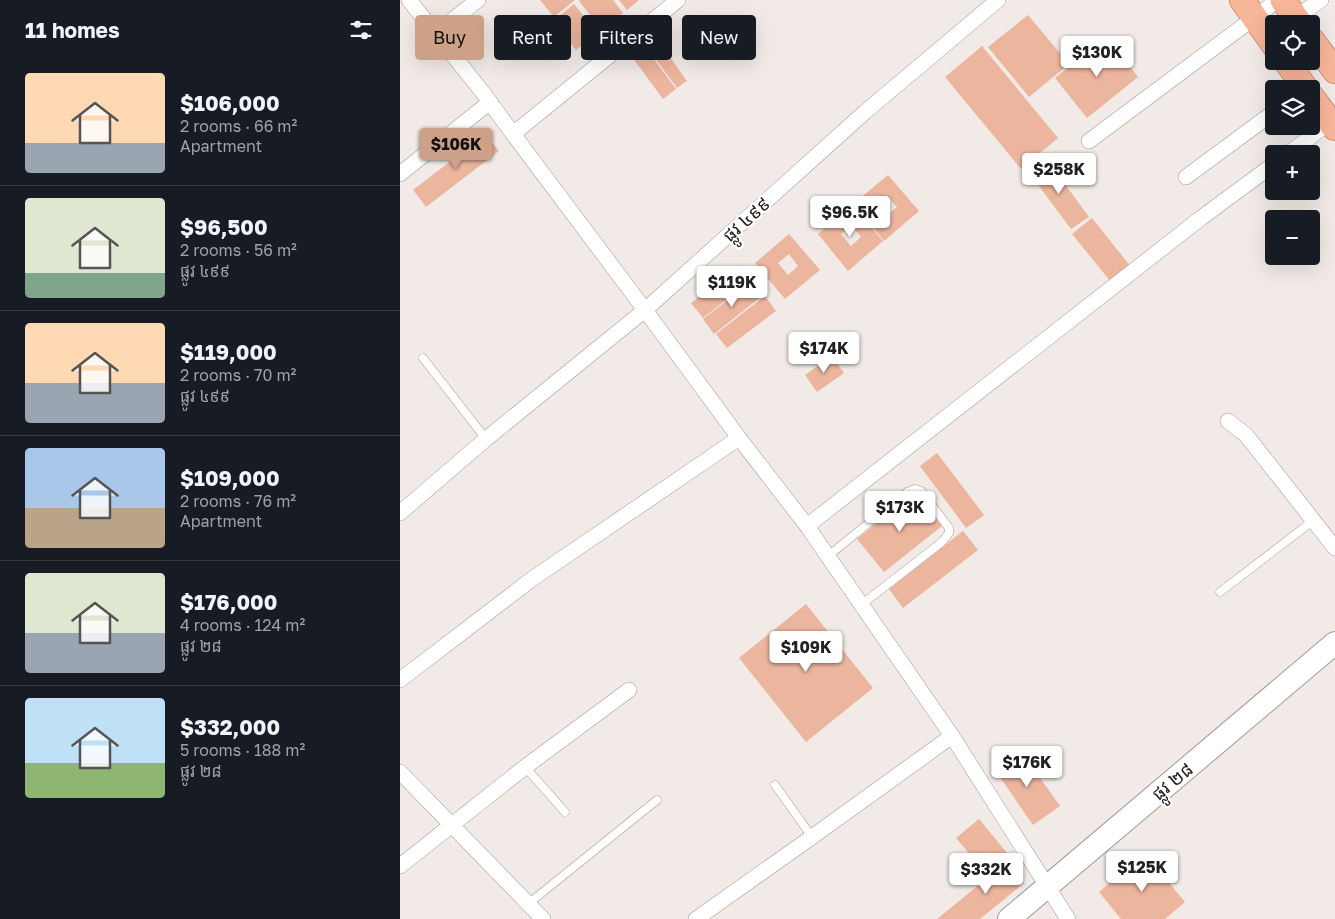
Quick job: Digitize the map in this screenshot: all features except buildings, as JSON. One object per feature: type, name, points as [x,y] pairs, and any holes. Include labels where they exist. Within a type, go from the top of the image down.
[{"type":"main road","points":[[1320,51],[1335,71]]},
{"type":"main road","points":[[1320,108],[1333,125]]},
{"type":"street","points":[[410,0],[422,15]]},
{"type":"street","points":[[459,15],[478,0]]},
{"type":"street","points":[[513,134],[678,0]]},
{"type":"street","name":"ផ្លូវ ៤៩៩","points":[[400,513],[486,439],[645,310],[865,112],[998,0]]},
{"type":"street","points":[[1276,15],[1278,0]]},
{"type":"street","points":[[1290,15],[1321,0]]},
{"type":"street","points":[[1089,140],[1265,28]]},
{"type":"street","points":[[457,60],[645,310],[738,438],[808,526],[952,736],[1068,919]]},
{"type":"street","points":[[400,174],[490,102]]},
{"type":"street","points":[[1186,177],[1265,119]]},
{"type":"street","points":[[1302,145],[1333,125]]},
{"type":"street","points":[[808,526],[1201,218],[1265,171]]},
{"type":"street","points":[[1228,421],[1246,435],[1335,548]]},
{"type":"street","points":[[400,680],[532,580],[738,438]]},
{"type":"street","name":"ផ្លូវ ២៨","points":[[1009,919],[1335,643]]},
{"type":"street","points":[[400,866],[525,766],[629,690]]},
{"type":"street","points":[[696,919],[812,838],[952,736]]},
{"type":"street","points":[[400,772],[543,919]]},
{"type":"lane","points":[[423,358],[486,439]]},
{"type":"lane","points":[[828,556],[907,492],[915,489],[921,491],[949,528],[949,533],[942,542],[862,605]]},
{"type":"lane","points":[[1220,592],[1314,520]]},
{"type":"lane","points":[[525,766],[565,812]]},
{"type":"lane","points":[[775,785],[812,838]]},
{"type":"lane","points":[[528,904],[657,800]]}]
